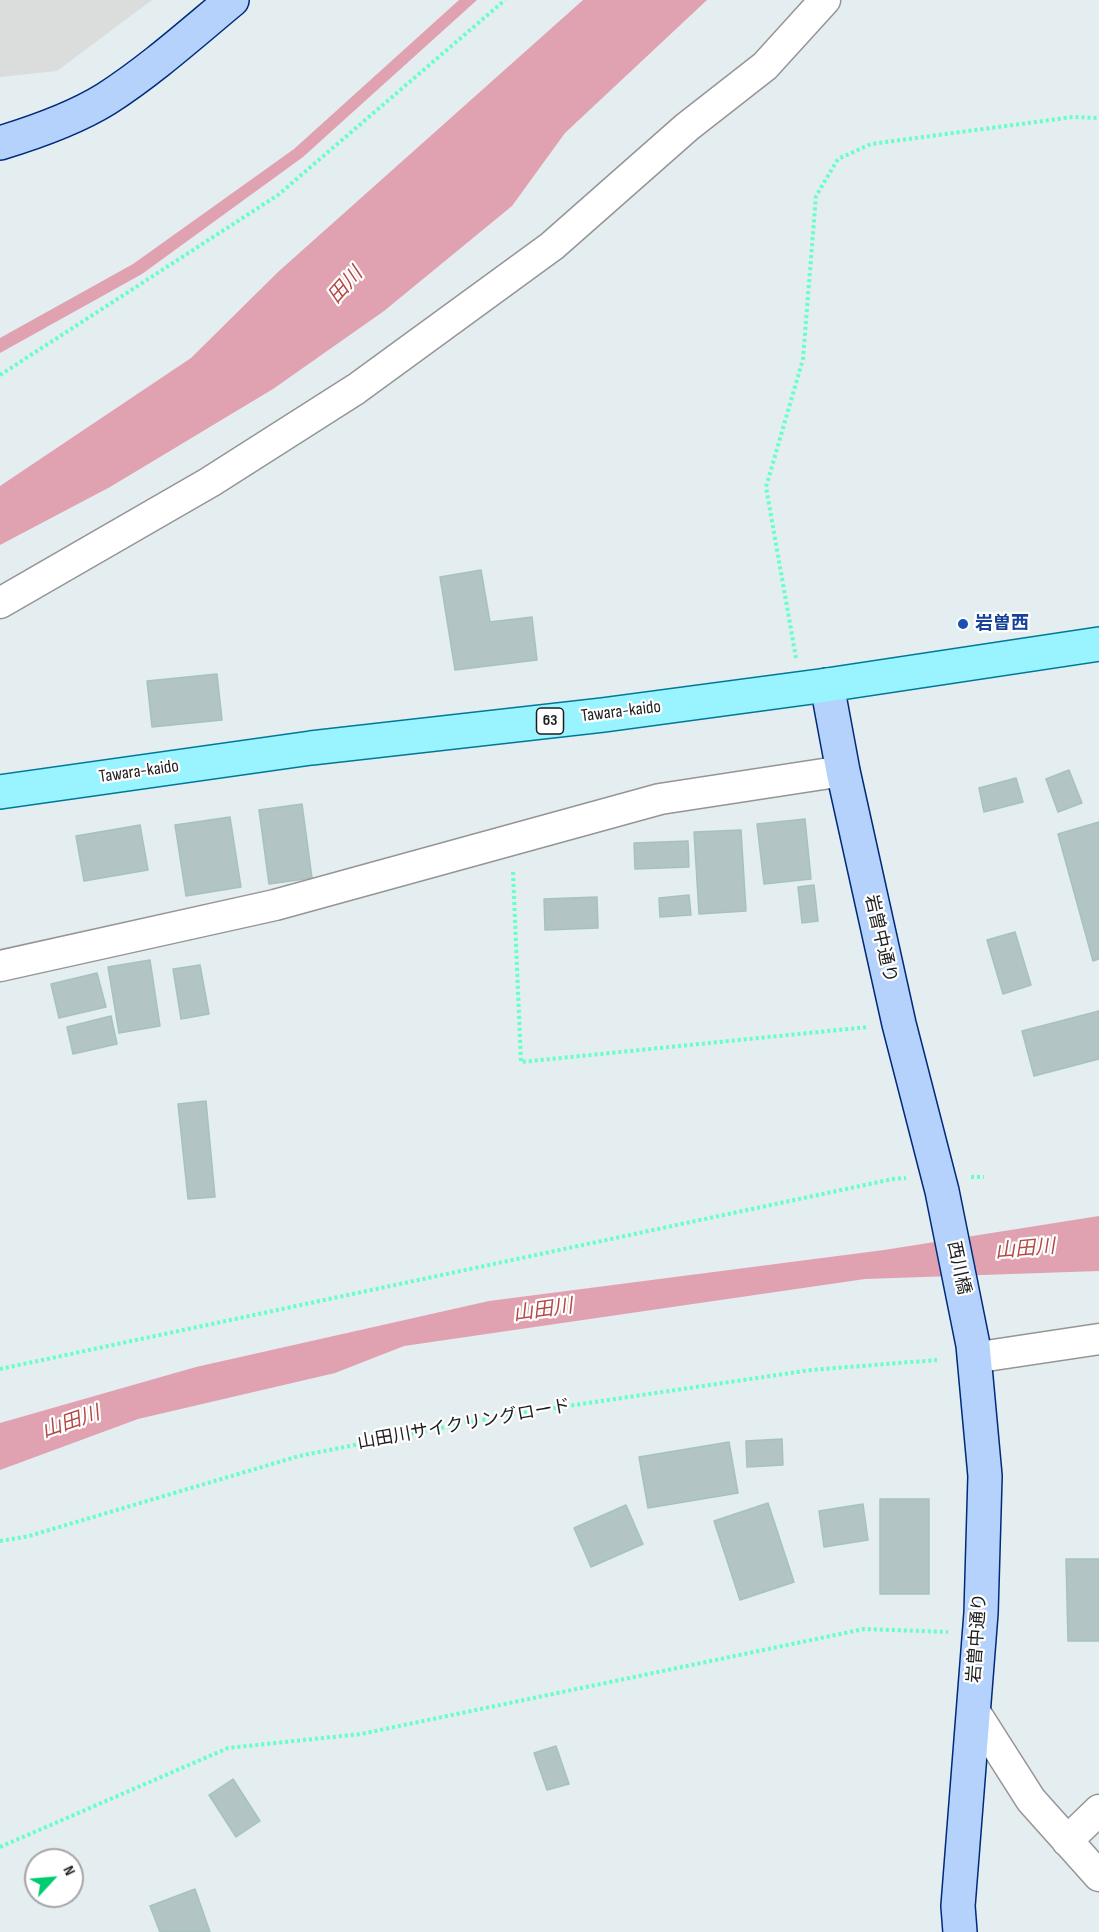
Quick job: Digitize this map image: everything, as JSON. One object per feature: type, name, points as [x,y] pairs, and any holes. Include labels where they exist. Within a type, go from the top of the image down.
[{"type":"main road","name":"Tawara-kaido","points":[[0,792],[311,748],[603,715],[814,687],[1099,644]]},
{"type":"street","points":[[0,143],[42,129],[104,100],[174,49],[232,0]]},
{"type":"street","points":[[0,603],[210,482],[356,389],[552,246],[687,127],[765,66],[825,0]]},
{"type":"street","name":"岩曽中通り","points":[[814,687],[843,771],[899,1024],[942,1191]]},
{"type":"street","points":[[0,966],[275,904],[660,799],[843,771]]},
{"type":"street","name":"西川橋","points":[[942,1191],[974,1351]]},
{"type":"street","points":[[974,1351],[1099,1339]]},
{"type":"street","name":"岩曽中通り","points":[[960,1932],[958,1906],[981,1613],[985,1476],[974,1351]]},
{"type":"street","points":[[973,1709],[1031,1800],[1099,1876]]},
{"type":"street","points":[[1067,1841],[1099,1810]]},
{"type":"path","points":[[0,375],[278,195],[505,0]]},
{"type":"path","points":[[814,687],[766,487],[803,359],[816,196],[838,159],[871,144],[1073,117],[1099,118]]},
{"type":"path","points":[[512,840],[521,1062],[899,1024]]},
{"type":"path","points":[[0,1369],[893,1179]]},
{"type":"path","name":"山田川サイクリングロード","points":[[0,1540],[29,1536],[299,1456],[507,1415],[811,1370],[937,1360]]},
{"type":"path","points":[[0,1847],[228,1748],[361,1734],[864,1629],[953,1632]]},
{"type":"shaded area","points":[[0,0],[152,0],[57,71],[0,77]]},
{"type":"water","points":[[459,0],[477,0],[303,157],[142,274],[0,353],[0,338],[133,264],[294,149]]},
{"type":"water","name":"田川","points":[[583,0],[707,0],[565,133],[512,206],[384,311],[273,389],[110,487],[0,545],[0,486],[191,358],[278,272]]},
{"type":"water","name":"山田川","points":[[1099,1216],[1099,1271],[865,1279],[404,1346],[335,1373],[138,1419],[0,1470],[0,1423],[196,1367],[489,1301],[884,1250]]},
{"type":"building","points":[[481,570],[490,622],[532,617],[537,660],[455,670],[440,577]]},
{"type":"building","points":[[217,674],[222,720],[152,727],[147,681]]},
{"type":"building","points":[[1069,770],[1082,803],[1058,812],[1046,779]]},
{"type":"building","points":[[1016,778],[1023,802],[984,812],[979,788]]},
{"type":"building","points":[[302,804],[312,878],[269,884],[259,810]]},
{"type":"building","points":[[230,817],[241,887],[186,896],[175,825]]},
{"type":"building","points":[[805,819],[811,879],[764,884],[757,824]]},
{"type":"building","points":[[1099,822],[1099,959],[1093,961],[1058,834]]},
{"type":"building","points":[[140,825],[148,870],[84,881],[76,836]]},
{"type":"building","points":[[741,830],[746,911],[699,914],[694,832]]},
{"type":"building","points":[[688,841],[689,867],[635,869],[634,843]]},
{"type":"building","points":[[814,885],[818,921],[802,923],[798,887]]},
{"type":"building","points":[[689,895],[691,915],[660,917],[659,898]]},
{"type":"building","points":[[597,897],[598,928],[545,930],[544,899]]},
{"type":"building","points":[[1015,932],[1031,985],[1003,994],[987,940]]},
{"type":"building","points":[[150,960],[160,1026],[119,1033],[108,967]]},
{"type":"building","points":[[200,965],[209,1014],[181,1019],[173,969]]},
{"type":"building","points":[[97,973],[106,1007],[59,1018],[51,984]]},
{"type":"building","points":[[1099,1011],[1099,1059],[1034,1076],[1022,1031]]},
{"type":"building","points":[[111,1016],[117,1044],[73,1054],[67,1027]]},
{"type":"building","points":[[206,1101],[215,1197],[188,1199],[178,1104]]},
{"type":"building","points":[[782,1439],[783,1465],[747,1467],[746,1441]]},
{"type":"building","points":[[729,1442],[738,1493],[648,1508],[639,1457]]},
{"type":"building","points":[[880,1499],[929,1499],[929,1594],[880,1594]]},
{"type":"building","points":[[768,1503],[794,1582],[740,1600],[714,1521]]},
{"type":"building","points":[[863,1504],[868,1540],[824,1547],[819,1511]]},
{"type":"building","points":[[626,1505],[643,1544],[591,1567],[574,1528]]},
{"type":"building","points":[[1066,1559],[1099,1559],[1099,1641],[1068,1641]]},
{"type":"building","points":[[556,1746],[569,1784],[547,1790],[534,1753]]},
{"type":"building","points":[[233,1779],[260,1821],[236,1837],[209,1795]]},
{"type":"building","points":[[195,1889],[210,1932],[160,1932],[150,1906]]},
{"type":"place","name":"岩曽西","points":[[963,624]]}]
